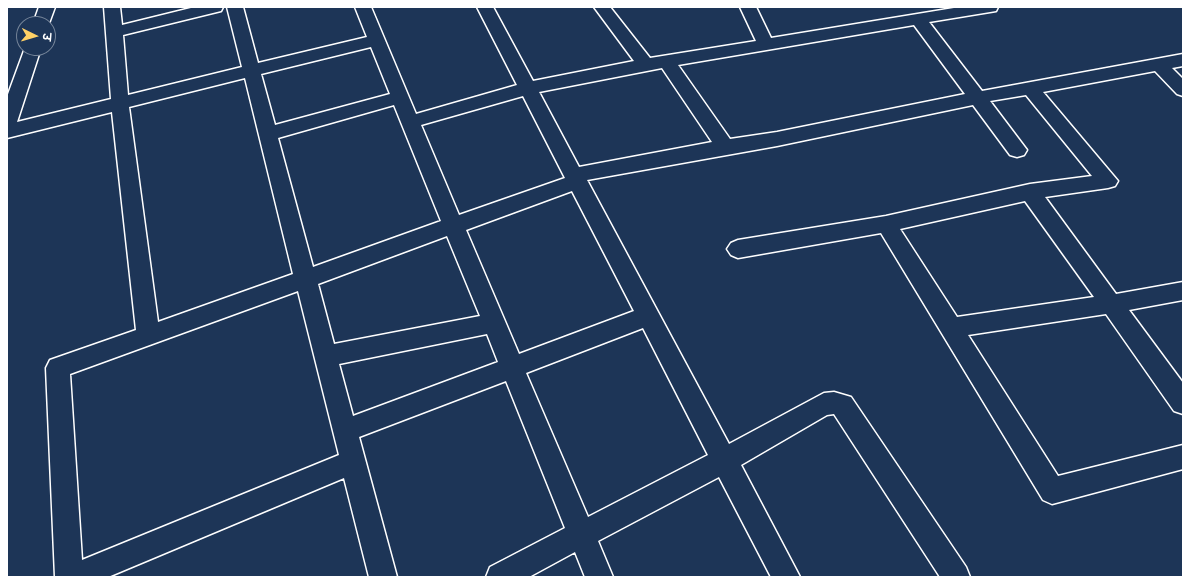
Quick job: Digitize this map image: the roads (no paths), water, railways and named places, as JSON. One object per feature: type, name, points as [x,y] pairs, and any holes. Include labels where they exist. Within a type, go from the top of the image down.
[{"type":"street","points":[[112,7],[120,104],[148,336]]},
{"type":"street","points":[[114,32],[215,7]]},
{"type":"street","points":[[235,7],[383,577]]},
{"type":"street","points":[[363,7],[599,577]]},
{"type":"street","points":[[484,7],[786,577]]},
{"type":"street","points":[[602,7],[646,65]]},
{"type":"street","points":[[748,7],[766,44]]},
{"type":"street","points":[[410,122],[528,88],[666,61],[918,19],[964,9],[990,7]]},
{"type":"street","points":[[918,19],[1017,150]]},
{"type":"street","points":[[7,131],[376,40]]},
{"type":"street","points":[[7,123],[30,56]]},
{"type":"street","points":[[69,577],[58,368],[453,226],[575,178],[725,147],[777,139],[978,98],[1183,60]]},
{"type":"street","points":[[666,61],[725,147]]},
{"type":"street","points":[[1159,64],[1183,90]]},
{"type":"street","points":[[738,249],[886,224],[1030,192],[1108,181],[1030,88]]},
{"type":"street","points":[[268,134],[400,97]]},
{"type":"street","points":[[1030,192],[1183,403]]},
{"type":"street","points":[[886,224],[1052,492],[1183,458]]},
{"type":"street","points":[[950,328],[1111,304],[1183,291]]},
{"type":"street","points":[[345,431],[648,316]]},
{"type":"street","points":[[325,356],[494,323]]},
{"type":"street","points":[[500,577],[725,460],[824,404],[834,403],[842,405],[956,577]]},
{"type":"street","points":[[75,577],[353,462]]}]
